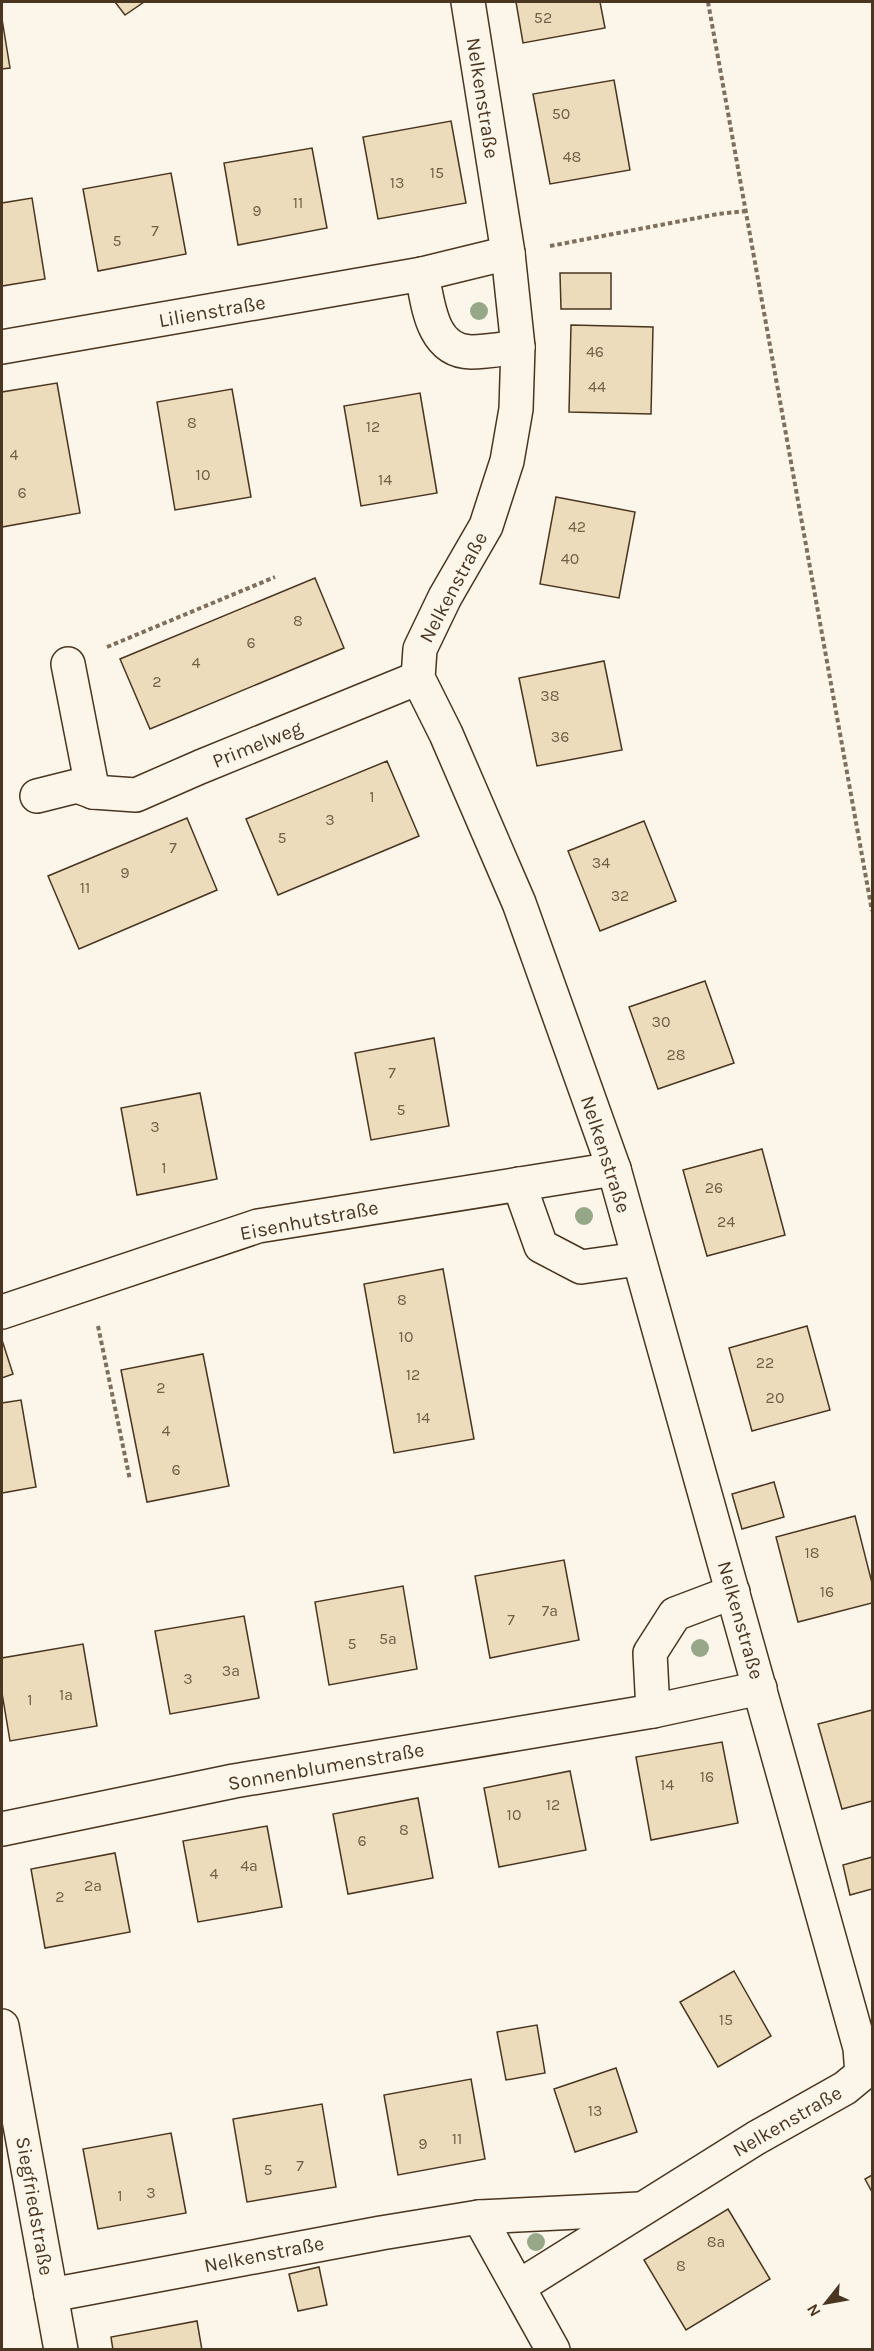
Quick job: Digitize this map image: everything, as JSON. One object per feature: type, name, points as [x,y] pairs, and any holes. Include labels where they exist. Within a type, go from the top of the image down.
[{"type":"street","name":"Nelkenstraße","points":[[468,2],[508,253],[518,347],[516,409],[507,461],[486,526],[445,597],[420,648],[418,678],[451,744],[519,903],[614,1169],[856,2037],[862,2073],[844,2088],[756,2138],[518,2287]]},
{"type":"street","name":"Lilienstraße","points":[[2,347],[422,274],[508,253]]},
{"type":"street","points":[[422,274],[431,321],[440,335],[452,346],[468,352],[518,347]]},
{"type":"street","points":[[68,664],[93,792]]},
{"type":"street","name":"Primelweg","points":[[37,796],[77,786],[93,792],[136,795],[418,678]]},
{"type":"street","name":"Eisenhutstraße","points":[[2,1312],[258,1226],[614,1169]]},
{"type":"street","points":[[519,1184],[541,1246],[581,1267],[638,1259]]},
{"type":"street","points":[[653,1711],[650,1653],[675,1614],[733,1592]]},
{"type":"street","name":"Sonnenblumenstraße","points":[[2,1829],[245,1779],[653,1711],[760,1688]]},
{"type":"street","name":"Siegfriedstraße","points":[[2,2026],[5,2060],[61,2349]]},
{"type":"street","name":"Nelkenstraße","points":[[51,2295],[381,2233],[479,2217],[642,2208]]},
{"type":"street","points":[[479,2217],[553,2349]]},
{"type":"path","points":[[708,2],[873,911]]},
{"type":"path","points":[[508,253],[718,214],[747,211]]},
{"type":"path","points":[[68,664],[275,577]]},
{"type":"path","points":[[90,1284],[130,1480]]},
{"type":"building","points":[[115,2],[144,2],[125,15]]},
{"type":"building","points":[[516,2],[600,2],[605,28],[523,43]]},
{"type":"building","points":[[2,19],[10,68],[2,69]]},
{"type":"building","points":[[614,80],[630,170],[550,184],[533,94]]},
{"type":"building","points":[[451,121],[466,203],[378,219],[363,137]]},
{"type":"building","points":[[312,148],[327,228],[238,245],[224,163]]},
{"type":"building","points":[[171,173],[186,254],[98,271],[83,189]]},
{"type":"building","points":[[32,198],[45,279],[2,286],[2,203]]},
{"type":"building","points":[[560,273],[611,273],[611,309],[561,309]]},
{"type":"building","points":[[571,325],[653,327],[651,414],[569,412]]},
{"type":"building","points":[[57,383],[80,513],[2,527],[2,392]]},
{"type":"building","points":[[232,389],[251,497],[175,510],[157,402]]},
{"type":"building","points":[[420,393],[437,493],[361,506],[344,406]]},
{"type":"building","points":[[556,497],[635,512],[619,598],[540,584]]},
{"type":"building","points":[[315,578],[344,648],[150,729],[120,659]]},
{"type":"building","points":[[604,661],[622,750],[537,766],[519,678]]},
{"type":"building","points":[[387,761],[419,836],[278,895],[246,819]]},
{"type":"building","points":[[187,818],[217,890],[79,949],[48,876]]},
{"type":"building","points":[[644,821],[676,901],[600,931],[568,851]]},
{"type":"building","points":[[705,981],[734,1063],[658,1089],[629,1007]]},
{"type":"building","points":[[434,1038],[449,1126],[371,1140],[355,1053]]},
{"type":"building","points":[[200,1093],[217,1179],[137,1195],[121,1108]]},
{"type":"building","points":[[762,1149],[785,1235],[707,1256],[683,1170]]},
{"type":"building","points":[[443,1269],[474,1439],[394,1453],[364,1284]]},
{"type":"building","points":[[807,1326],[830,1410],[752,1431],[729,1348]]},
{"type":"building","points":[[2,1340],[13,1374],[2,1378]]},
{"type":"building","points":[[203,1354],[229,1486],[147,1502],[121,1370]]},
{"type":"building","points":[[21,1400],[36,1487],[2,1493],[2,1403]]},
{"type":"building","points":[[774,1482],[784,1517],[742,1529],[732,1494]]},
{"type":"building","points":[[855,1516],[872,1583],[872,1603],[798,1622],[776,1537]]},
{"type":"building","points":[[564,1560],[579,1640],[490,1658],[475,1576]]},
{"type":"building","points":[[403,1586],[417,1669],[329,1685],[315,1602]]},
{"type":"building","points":[[244,1616],[259,1698],[170,1714],[155,1631]]},
{"type":"building","points":[[83,1644],[97,1726],[10,1741],[2,1693],[2,1658]]},
{"type":"building","points":[[872,1710],[872,1801],[842,1809],[818,1724]]},
{"type":"building","points":[[722,1742],[738,1823],[651,1840],[636,1757]]},
{"type":"building","points":[[570,1771],[586,1850],[499,1867],[484,1788]]},
{"type":"building","points":[[418,1798],[433,1878],[348,1894],[333,1814]]},
{"type":"building","points":[[267,1826],[282,1907],[198,1922],[183,1841]]},
{"type":"building","points":[[115,1853],[130,1932],[45,1948],[31,1869]]},
{"type":"building","points":[[872,1857],[872,1889],[850,1895],[843,1865]]},
{"type":"building","points":[[734,1971],[771,2036],[718,2067],[680,2002]]},
{"type":"building","points":[[537,2025],[545,2073],[506,2080],[497,2032]]},
{"type":"building","points":[[616,2068],[637,2132],[575,2152],[554,2089]]},
{"type":"building","points":[[471,2079],[485,2159],[398,2175],[384,2095]]},
{"type":"building","points":[[322,2104],[336,2187],[247,2202],[233,2119]]},
{"type":"building","points":[[171,2133],[186,2213],[98,2229],[83,2149]]},
{"type":"building","points":[[872,2175],[872,2192],[865,2179]]},
{"type":"building","points":[[728,2209],[770,2279],[686,2330],[644,2260]]},
{"type":"building","points":[[319,2267],[327,2305],[298,2311],[289,2274]]},
{"type":"building","points":[[197,2321],[202,2350],[113,2350],[111,2337]]}]
